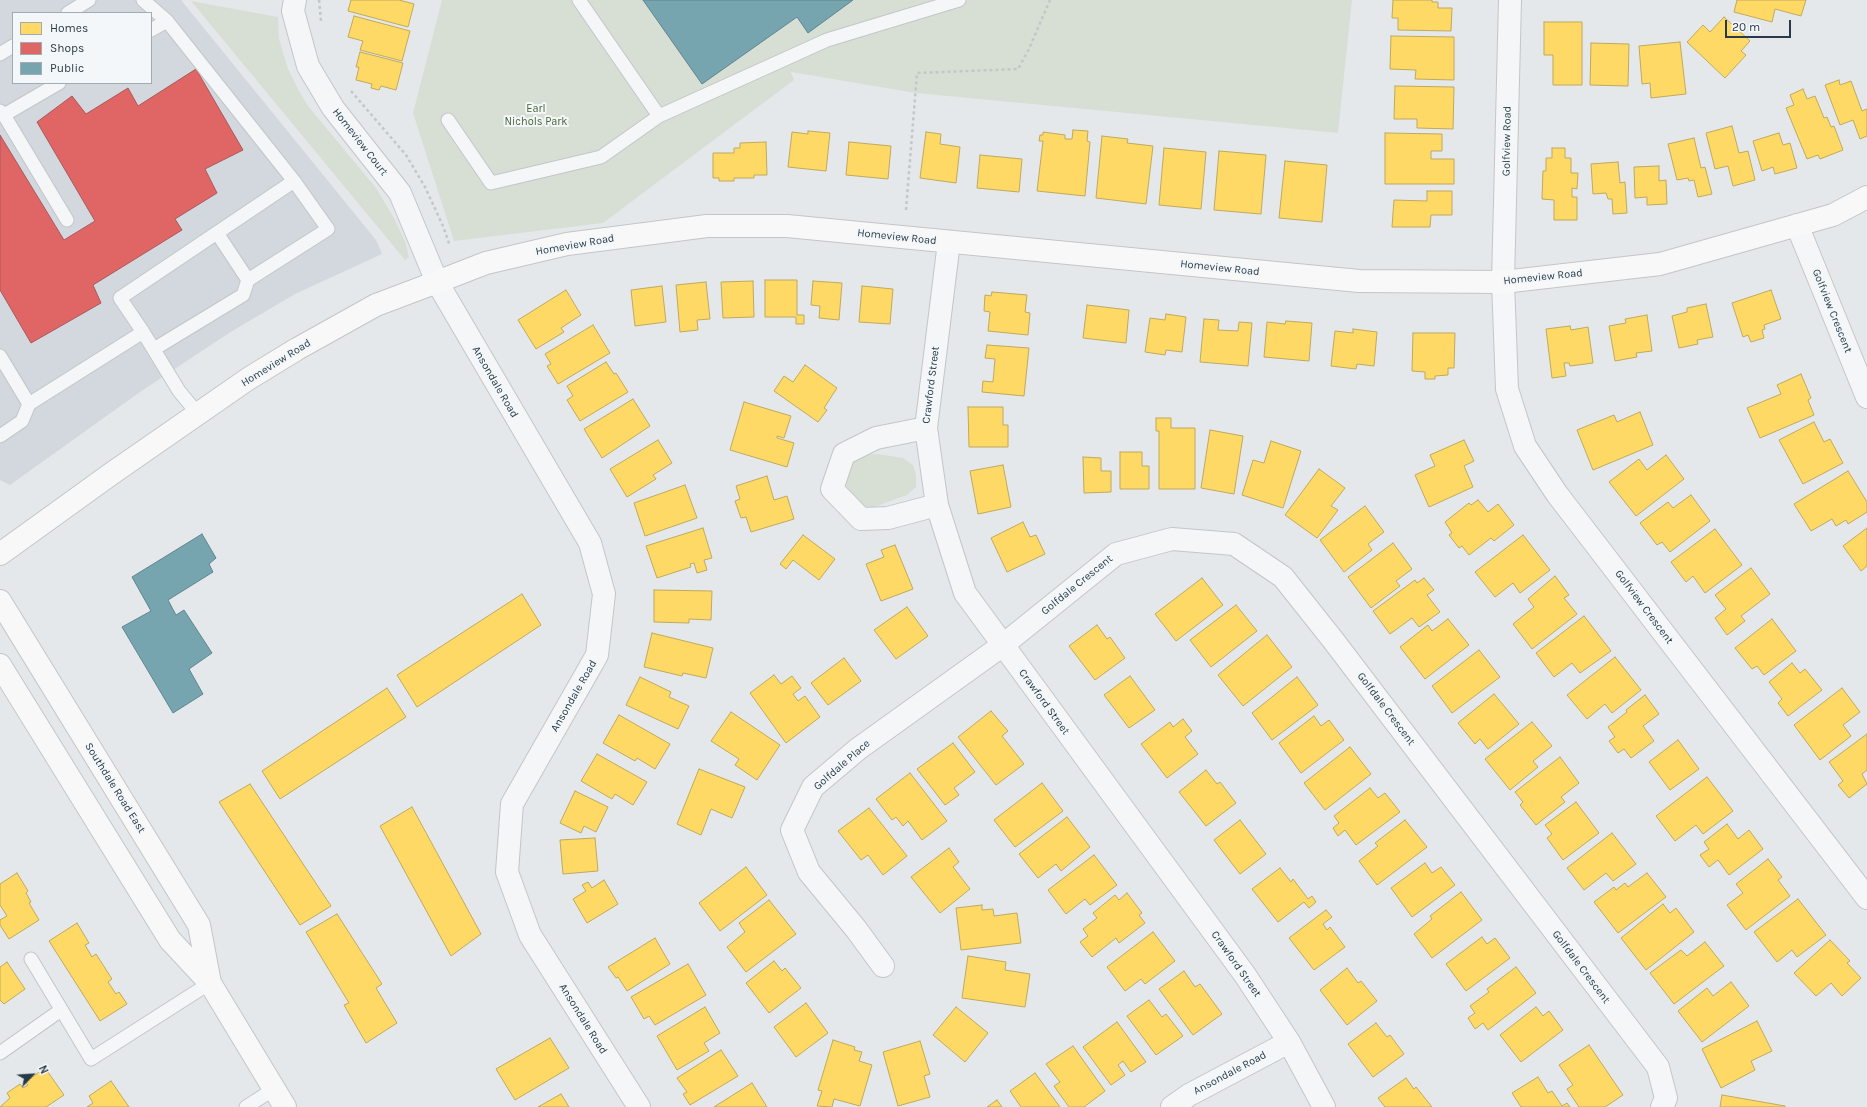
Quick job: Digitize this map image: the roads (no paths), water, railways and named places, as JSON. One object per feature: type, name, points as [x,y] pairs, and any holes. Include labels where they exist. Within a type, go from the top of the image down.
[{"type":"street","name":"Homeview Court","points":[[294,0],[293,11],[308,66],[333,108],[400,193],[437,282]]},
{"type":"street","name":"Golfview Road","points":[[1503,282],[1510,0]]},
{"type":"street","name":"Homeview Road","points":[[0,554],[198,414],[297,348],[376,305],[486,263],[567,244],[707,226],[787,226],[1359,282],[1503,282],[1660,264],[1833,215],[1867,197]]},
{"type":"street","name":"Golfview Crescent","points":[[1797,225],[1867,397]]},
{"type":"street","name":"Crawford Street","points":[[949,242],[926,428],[937,505],[965,593],[1245,975],[1289,1042],[1324,1107]]},
{"type":"street","name":"Ansondale Road","points":[[437,282],[590,543],[604,594],[597,655],[512,804],[506,872],[530,935],[639,1107]]},
{"type":"street","name":"Golfview Crescent","points":[[1503,282],[1507,389],[1525,446],[1557,494],[1867,898]]},
{"type":"street","points":[[926,428],[876,438],[844,454],[832,489],[861,518],[888,518],[937,505]]},
{"type":"street","name":"Golfdale Crescent","points":[[1002,645],[1116,554],[1172,539],[1234,544],[1283,577],[1333,640],[1658,1067],[1666,1098],[1662,1107]]},
{"type":"street","name":"Southdale Road East","points":[[0,601],[199,925],[210,983]]},
{"type":"street","name":"Golfdale Place","points":[[883,966],[856,929],[809,872],[792,830],[813,787],[858,748],[1002,645]]},
{"type":"street","name":"Southdale Road East","points":[[0,665],[170,940],[210,983],[279,1098]]},
{"type":"street","name":"Ansondale Road","points":[[1172,1107],[1188,1095],[1289,1042]]},
{"type":"lane","points":[[70,12],[90,0]]},
{"type":"lane","points":[[143,0],[167,21],[294,181],[328,229],[248,280],[243,295],[154,349]]},
{"type":"lane","points":[[579,0],[659,116]]},
{"type":"lane","points":[[448,120],[491,183],[601,157],[659,116],[827,40],[959,0]]},
{"type":"lane","points":[[152,29],[167,21]]},
{"type":"lane","points":[[0,54],[12,47]]},
{"type":"lane","points":[[57,84],[2,113],[67,220]]},
{"type":"lane","points":[[198,414],[179,391],[154,349],[120,298],[294,181]]},
{"type":"lane","points":[[217,233],[248,280]]},
{"type":"lane","points":[[0,436],[22,422],[29,404],[143,332]]},
{"type":"lane","points":[[0,356],[29,404]]},
{"type":"lane","points":[[31,959],[90,1059],[210,983]]},
{"type":"lane","points":[[0,1053],[61,1010]]},
{"type":"lane","points":[[246,1107],[279,1098]]},
{"type":"park label","name":"Earl Nichols Park","points":[[536,115]]}]
